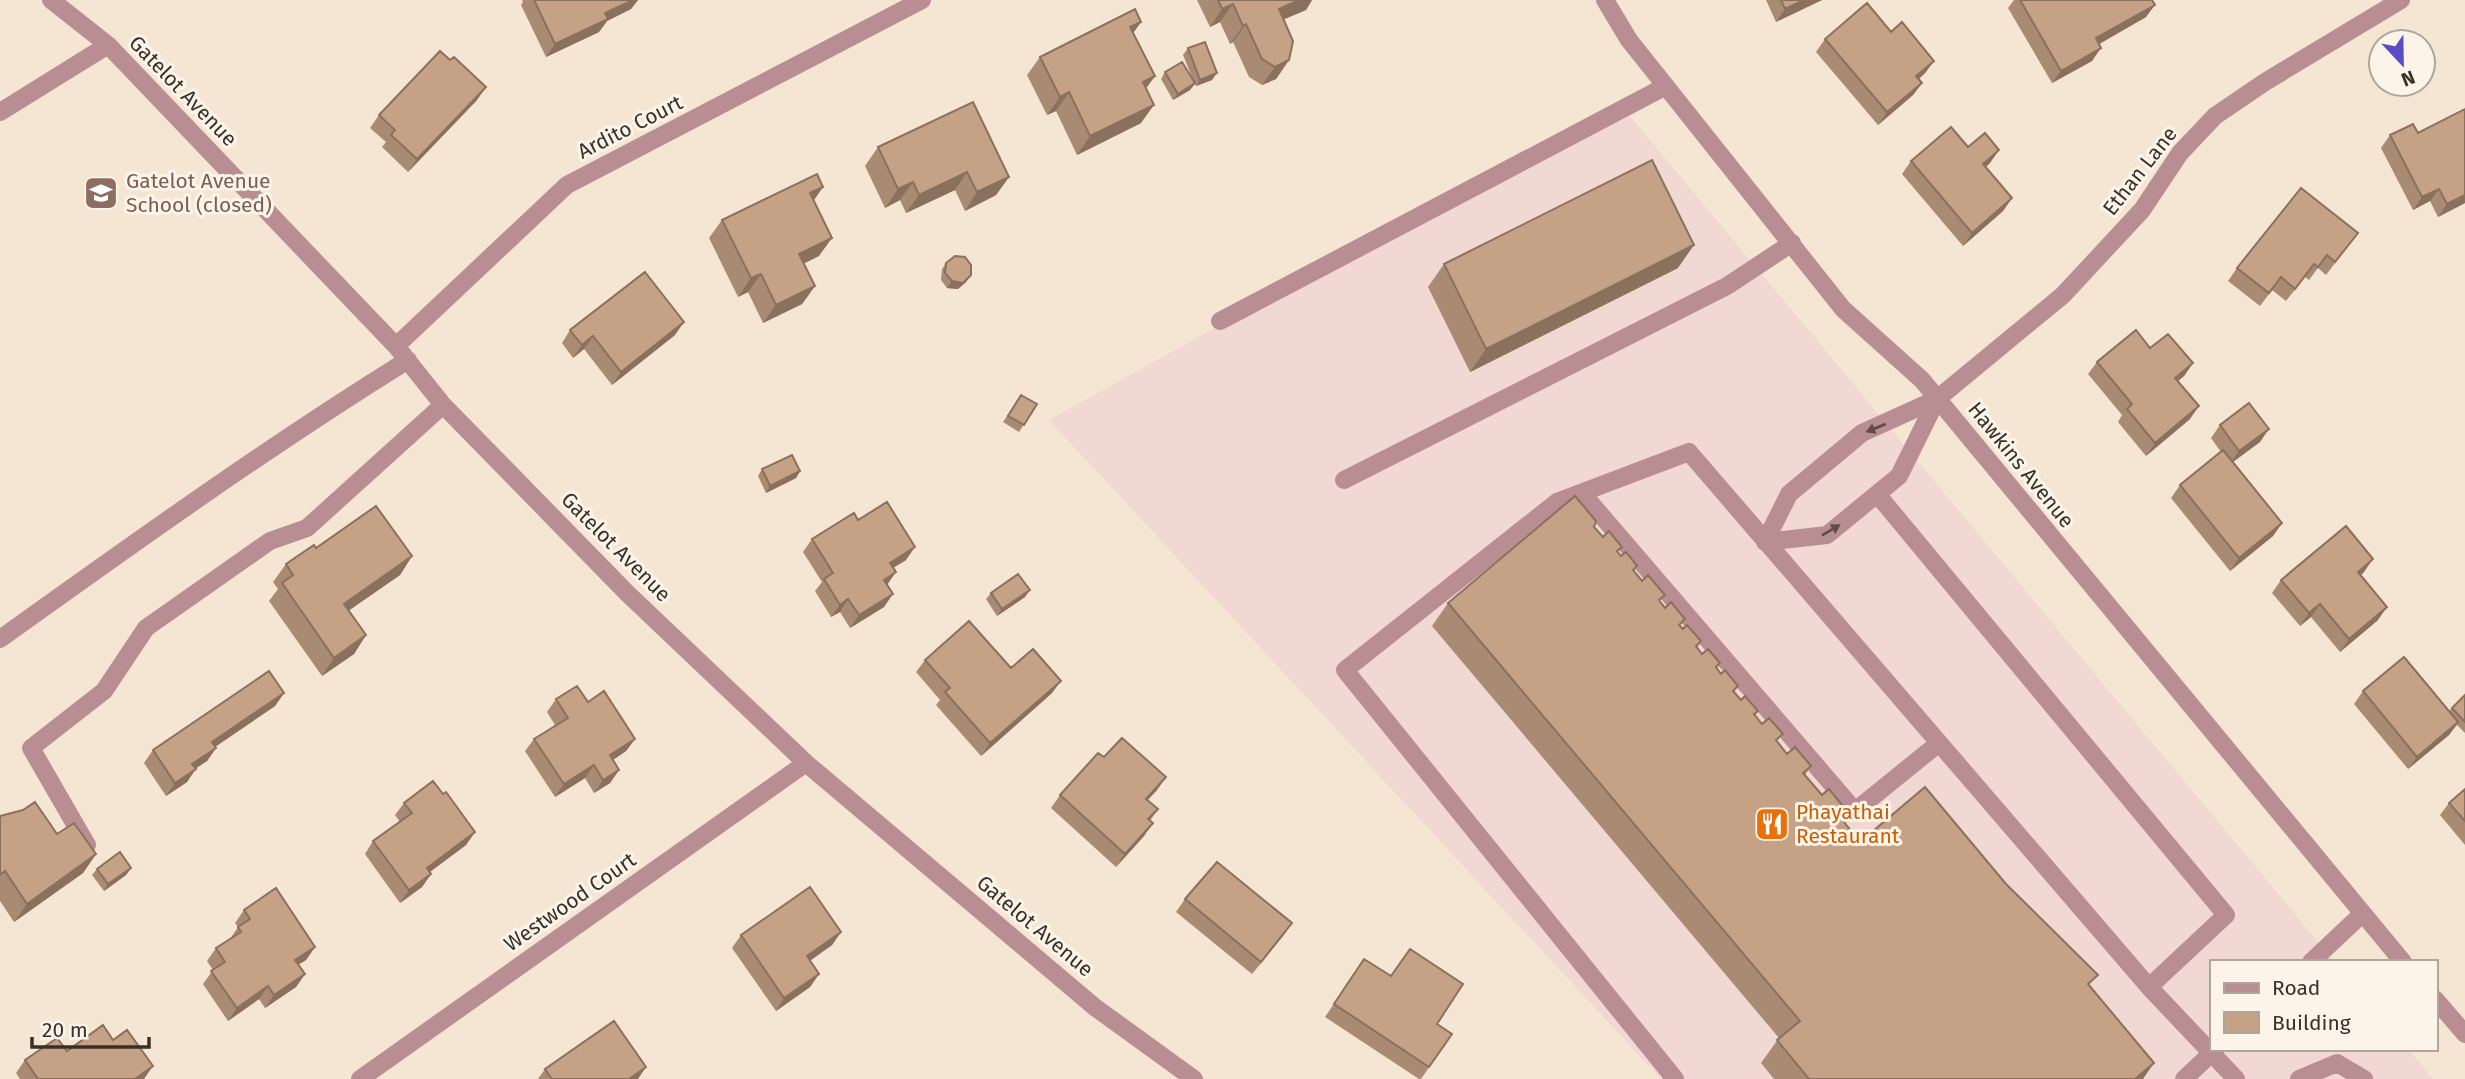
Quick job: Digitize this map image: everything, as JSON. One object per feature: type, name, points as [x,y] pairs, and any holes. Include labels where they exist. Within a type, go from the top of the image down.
[{"type":"street","name":"Gatelot Avenue","points":[[51,0],[108,45],[396,346],[443,405],[627,593],[806,762],[1096,1008],[1194,1079]]},
{"type":"street","name":"Ardito Court","points":[[396,346],[567,185],[922,0]]},
{"type":"street","name":"Hawkins Avenue","points":[[1605,0],[1629,40],[1843,309],[1922,380],[2401,960]]},
{"type":"street","name":"Ethan Lane","points":[[1937,399],[2063,295],[2142,209],[2180,153],[2215,116],[2265,82],[2401,0]]},
{"type":"street","points":[[0,112],[108,45]]},
{"type":"street","points":[[1220,321],[1666,86]]},
{"type":"street","points":[[1344,480],[1727,286],[1792,243]]},
{"type":"street","points":[[0,639],[314,419],[408,360]]},
{"type":"street","points":[[1765,542],[1827,536],[1899,475],[1937,399]]},
{"type":"street","points":[[1765,542],[1789,494],[1862,433],[1937,399]]},
{"type":"street","points":[[87,845],[31,748],[104,691],[146,628],[270,541],[307,528],[443,405]]},
{"type":"street","points":[[1675,1079],[1345,670],[1558,502],[1689,452],[2149,987],[2210,1047]]},
{"type":"street","points":[[1582,493],[1855,811],[1939,743]]},
{"type":"street","points":[[1877,494],[2226,915],[2149,987]]},
{"type":"street","name":"Westwood Court","points":[[360,1079],[806,762]]},
{"type":"street","points":[[2313,960],[2362,914]]},
{"type":"street","points":[[2437,1001],[2465,1034]]},
{"type":"street","points":[[2184,1079],[2214,1051],[2236,1079]]},
{"type":"street","points":[[2299,1079],[2337,1063],[2364,1079]]},
{"type":"shaded area","points":[[1620,104],[2333,960],[2210,960],[2210,1051],[2410,1051],[2433,1079],[1661,1079],[1049,420]]},
{"type":"building","points":[[534,0],[633,0],[605,13],[608,19],[555,44]]},
{"type":"building","points":[[1218,0],[1299,0],[1279,9],[1293,41],[1289,60],[1275,67],[1262,59],[1246,24],[1243,26],[1233,4],[1222,9]]},
{"type":"building","points":[[1781,0],[1804,0],[1785,9]]},
{"type":"building","points":[[2020,0],[2152,0],[2155,5],[2096,38],[2101,48],[2061,71]]},
{"type":"building","points":[[1867,3],[1891,32],[1902,22],[1934,61],[1916,76],[1922,83],[1887,112],[1825,39]]},
{"type":"building","points":[[1135,9],[1141,22],[1130,27],[1155,76],[1143,82],[1154,105],[1090,136],[1069,92],[1060,97],[1040,57]]},
{"type":"building","points":[[1205,42],[1217,73],[1200,80],[1188,48]]},
{"type":"building","points":[[440,51],[450,60],[454,57],[486,87],[417,159],[391,135],[395,130],[379,115]]},
{"type":"building","points":[[1182,62],[1195,83],[1178,94],[1165,72]]},
{"type":"building","points":[[973,102],[1009,177],[977,192],[967,172],[919,195],[913,182],[898,189],[878,147]]},
{"type":"building","points":[[2465,109],[2465,195],[2447,204],[2439,189],[2422,197],[2390,135],[2413,124],[2418,133]]},
{"type":"building","points":[[1951,127],[1968,147],[1985,133],[1999,150],[1983,164],[2012,198],[1972,233],[1911,161]]},
{"type":"building","points":[[1652,160],[1694,245],[1486,349],[1444,264]]},
{"type":"building","points":[[817,174],[823,187],[810,193],[832,238],[799,254],[815,286],[776,305],[761,274],[751,278],[722,220]]},
{"type":"building","points":[[2301,188],[2358,233],[2335,262],[2327,255],[2318,267],[2314,264],[2295,289],[2281,277],[2269,293],[2237,268]]},
{"type":"building","points":[[955,256],[965,257],[971,265],[971,275],[963,283],[952,281],[945,273],[946,263]]},
{"type":"building","points":[[645,272],[684,322],[621,372],[593,336],[582,345],[570,330]]},
{"type":"building","points":[[2136,330],[2150,348],[2168,334],[2193,363],[2175,378],[2199,406],[2155,443],[2127,409],[2132,404],[2097,362]]},
{"type":"building","points":[[1021,395],[1037,404],[1024,425],[1008,416]]},
{"type":"building","points":[[2249,403],[2269,429],[2239,451],[2220,425]]},
{"type":"building","points":[[2223,450],[2282,523],[2239,558],[2180,485]]},
{"type":"building","points":[[792,455],[800,471],[770,486],[762,469]]},
{"type":"building","points":[[1575,496],[1596,521],[1594,527],[1603,537],[1609,531],[1622,547],[1617,551],[1621,556],[1626,552],[1637,566],[1633,570],[1642,581],[1648,575],[1665,595],[1659,600],[1665,608],[1671,602],[1685,619],[1679,625],[1683,629],[1687,625],[1701,641],[1696,646],[1702,654],[1708,649],[1720,663],[1716,667],[1721,674],[1725,670],[1738,686],[1733,691],[1741,700],[1745,696],[1758,711],[1754,714],[1762,724],[1769,718],[1783,734],[1776,740],[1787,754],[1795,747],[1811,766],[1803,773],[1822,795],[1829,789],[1851,816],[1844,822],[1860,842],[1925,787],[2006,884],[2098,975],[2088,984],[2154,1063],[2135,1079],[1809,1079],[1777,1040],[1800,1021],[1448,603]]},
{"type":"building","points":[[887,502],[915,547],[890,563],[896,572],[884,580],[893,594],[859,615],[848,599],[840,605],[824,579],[833,573],[812,539],[854,513],[858,520]]},
{"type":"building","points":[[376,506],[412,556],[344,604],[366,635],[334,658],[282,583],[293,575],[286,564],[314,545],[316,548]]},
{"type":"building","points":[[2346,526],[2373,559],[2358,572],[2387,607],[2349,639],[2320,604],[2309,613],[2281,580]]},
{"type":"building","points":[[1018,574],[1030,590],[1002,609],[991,593]]},
{"type":"building","points":[[969,621],[1011,668],[1033,649],[1061,681],[990,743],[945,692],[950,688],[925,660]]},
{"type":"building","points":[[2404,657],[2458,722],[2417,757],[2363,691]]},
{"type":"building","points":[[269,671],[284,693],[212,742],[216,748],[192,764],[196,769],[175,783],[153,750]]},
{"type":"building","points":[[577,686],[588,702],[604,691],[635,739],[610,755],[619,770],[603,780],[594,765],[564,784],[534,739],[568,718],[556,699]]},
{"type":"building","points":[[2465,695],[2465,722],[2452,708]]},
{"type":"building","points":[[1122,738],[1166,777],[1146,799],[1158,809],[1148,819],[1153,823],[1125,854],[1060,795],[1098,753],[1104,757]]},
{"type":"building","points":[[433,781],[443,794],[446,792],[475,832],[427,868],[431,874],[409,890],[373,841],[412,813],[404,803]]},
{"type":"building","points":[[2465,789],[2465,821],[2449,803]]},
{"type":"building","points":[[35,802],[57,834],[74,823],[96,854],[27,904],[5,871],[0,875],[0,816],[23,810]]},
{"type":"building","points":[[120,852],[131,868],[108,884],[97,869]]},
{"type":"building","points":[[1217,862],[1292,923],[1261,962],[1185,899]]},
{"type":"building","points":[[810,887],[841,932],[807,956],[819,974],[784,998],[741,935]]},
{"type":"building","points":[[276,888],[315,947],[295,960],[305,974],[274,995],[268,986],[237,1008],[211,971],[225,962],[216,948],[241,932],[238,927],[250,919],[244,910]]},
{"type":"building","points":[[1410,949],[1463,984],[1437,1024],[1452,1034],[1429,1067],[1334,1004],[1364,959],[1391,976]]},
{"type":"building","points":[[614,1021],[646,1067],[629,1079],[552,1079],[545,1069]]},
{"type":"building","points":[[103,1025],[113,1040],[127,1030],[153,1066],[135,1079],[38,1079],[25,1060],[57,1038],[67,1051]]},
{"type":"place","name":"Gatelot Avenue School (closed)","points":[[101,193]]},
{"type":"place","name":"Phayathai Restaurant","points":[[1772,824]]}]
